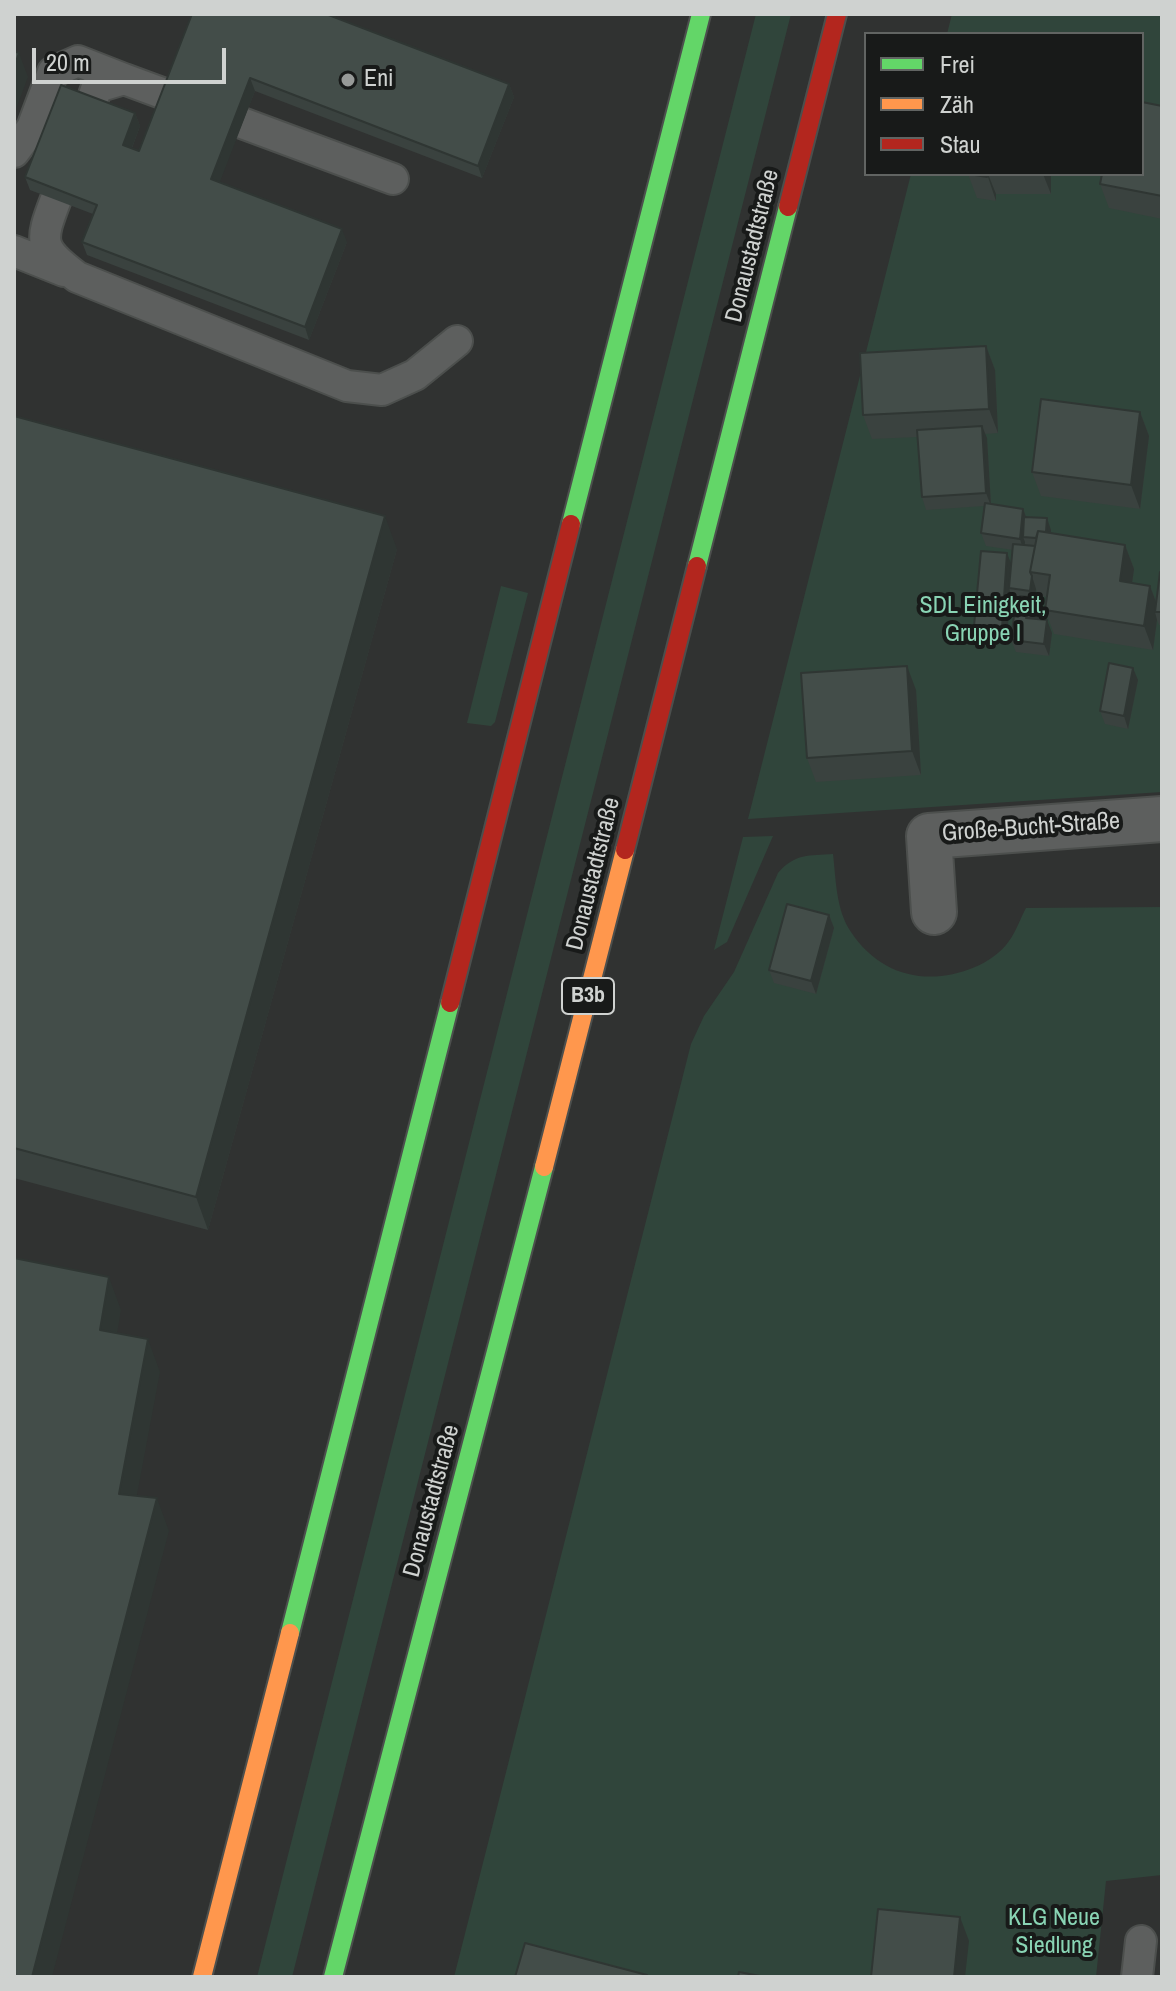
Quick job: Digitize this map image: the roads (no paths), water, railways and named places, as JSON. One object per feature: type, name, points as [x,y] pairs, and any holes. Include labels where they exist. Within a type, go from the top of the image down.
[{"type":"main road","points":[[202,1977],[701,14]]},
{"type":"main road","name":"Donaustadtstraße","points":[[333,1977],[559,1111],[837,14]]},
{"type":"street","name":"Große-Bucht-Straße","points":[[934,912],[929,836],[1162,819]]},
{"type":"lane","points":[[14,152],[32,128],[53,72],[78,61],[170,96]]},
{"type":"lane","points":[[90,106],[97,87],[124,79]]},
{"type":"lane","points":[[242,123],[393,179]]},
{"type":"lane","points":[[56,199],[44,232],[47,245],[51,257],[77,277]]},
{"type":"lane","points":[[14,251],[347,386],[382,390],[415,375],[457,341]]},
{"type":"lane","points":[[1137,1977],[1141,1941]]},
{"type":"place","name":"Eni","points":[[348,80]]},
{"type":"park label","name":"SDL Einigkeit, Gruppe I","points":[[983,621]]},
{"type":"park label","name":"KLG Neue Siedlung","points":[[1054,1933]]}]
